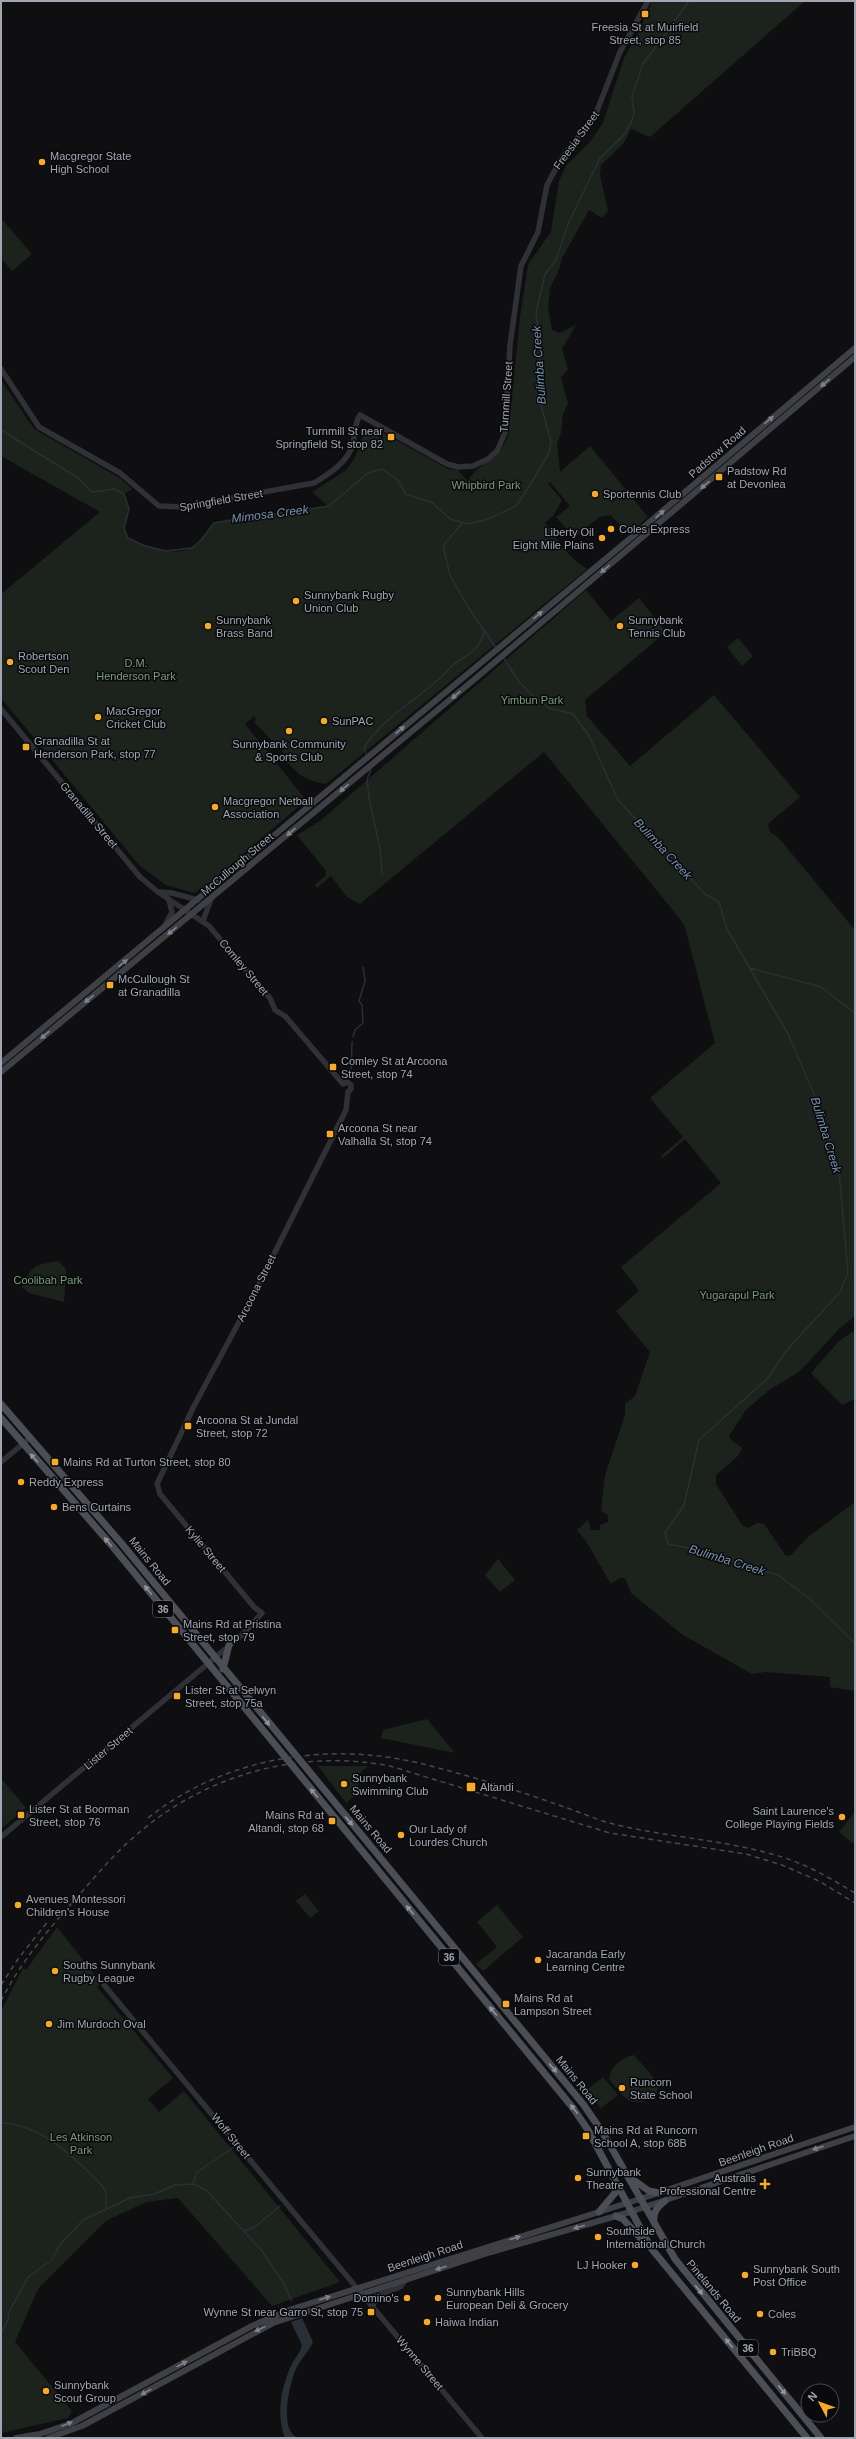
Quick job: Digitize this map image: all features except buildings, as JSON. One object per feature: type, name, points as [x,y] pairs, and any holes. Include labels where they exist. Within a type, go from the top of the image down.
[{"type":"main road","name":"Padstow Road","points":[[480,663],[855,348]]},
{"type":"main road","name":"Padstow Road","points":[[486,670],[855,358]]},
{"type":"main road","name":"McCullough Street","points":[[1,1063],[480,663]]},
{"type":"main road","name":"McCullough Street","points":[[1,1072],[486,670]]},
{"type":"main road","name":"Mains Road","points":[[1,1404],[104,1523],[304,1768],[583,2104],[603,2133],[645,2207]]},
{"type":"main road","name":"Mains Road","points":[[1,1418],[97,1529],[573,2108],[588,2130],[630,2212]]},
{"type":"main road","points":[[97,1529],[104,1523]]},
{"type":"main road","points":[[223,1669],[230,1646]]},
{"type":"main road","name":"Beenleigh Road","points":[[16,2438],[40,2434],[72,2423],[273,2316],[659,2193],[855,2127]]},
{"type":"main road","name":"Beenleigh Road","points":[[48,2438],[82,2426],[274,2323],[491,2252],[630,2212],[855,2136]]},
{"type":"main road","points":[[626,2175],[649,2191],[659,2193]]},
{"type":"main road","points":[[599,2212],[615,2193],[615,2182]]},
{"type":"main road","points":[[655,2227],[653,2214],[665,2200]]},
{"type":"main road","name":"Pinelands Road","points":[[645,2207],[655,2227],[690,2280],[821,2438]]},
{"type":"main road","name":"Pinelands Road","points":[[630,2212],[651,2248],[807,2438]]},
{"type":"main road","points":[[616,2216],[623,2219],[651,2248]]},
{"type":"street","name":"Freesia Street","points":[[522,260],[538,232],[547,185],[561,159],[595,116],[620,52],[648,1]]},
{"type":"street","name":"Turnmill Street","points":[[360,415],[446,464],[466,467],[488,459],[497,451],[505,433],[510,345],[522,260]]},
{"type":"street","name":"Springfield Street","points":[[1,369],[39,427],[120,473],[152,502],[165,508],[314,483],[343,461],[352,445],[355,424],[360,415]]},
{"type":"street","name":"Granadilla Street","points":[[1,709],[140,877],[158,892],[186,910]]},
{"type":"street","points":[[158,892],[172,893],[198,900]]},
{"type":"street","points":[[162,930],[172,912],[169,899]]},
{"type":"street","points":[[203,921],[211,899]]},
{"type":"street","name":"Comley Street","points":[[186,910],[203,921],[270,998],[275,1010],[286,1016],[343,1084],[342,1089],[348,1092]]},
{"type":"street","name":"Arcoona Street","points":[[158,1482],[346,1110],[348,1092]]},
{"type":"street","points":[[1,1462],[30,1438]]},
{"type":"street","name":"Kylie Street","points":[[158,1482],[157,1488],[160,1494],[254,1607],[262,1613]]},
{"type":"street","name":"Lister Street","points":[[1,1837],[230,1646],[254,1624],[262,1613]]},
{"type":"street","name":"Woff Street","points":[[104,1985],[358,2288]]},
{"type":"street","points":[[373,2306],[376,2296],[400,2287],[406,2279]]},
{"type":"street","name":"Wynne Street","points":[[358,2288],[482,2438]]},
{"type":"green space","points":[[652,1],[805,1],[650,137],[631,129],[624,143],[601,165],[600,175],[608,211],[602,218],[589,210],[562,258],[558,272],[550,288],[548,307],[552,330],[560,333],[576,325],[562,349],[568,369],[561,378],[568,403],[563,414],[561,433],[557,444],[560,472],[590,446],[648,517],[628,535],[611,515],[599,517],[574,538],[556,517],[570,506],[550,482],[548,484],[562,500],[554,515],[545,523],[569,554],[587,569],[326,784],[300,775],[281,755],[284,753],[274,740],[272,741],[254,722],[256,719],[254,716],[245,724],[306,800],[205,887],[194,893],[166,885],[140,866],[1,698],[1,594],[100,512],[1,456],[1,380],[34,429],[120,478],[132,489],[124,494],[129,509],[124,528],[128,538],[166,551],[185,550],[194,547],[216,522],[248,516],[299,511],[328,506],[312,492],[346,470],[355,458],[365,430],[384,439],[380,431],[448,469],[459,470],[459,472],[468,481],[477,470],[499,452],[504,446],[508,437],[520,317],[527,271],[529,263],[551,232],[559,181],[566,166],[589,143],[603,123],[624,58],[639,32]]},
{"type":"green space","points":[[1,218],[32,254],[12,271],[1,258]]},
{"type":"green space","name":"Yugarapul Park","points":[[586,590],[611,621],[639,598],[666,632],[585,700],[587,716],[630,766],[714,695],[800,797],[768,824],[770,832],[778,837],[855,930],[855,1316],[839,1329],[800,1371],[769,1390],[746,1410],[729,1436],[731,1440],[742,1448],[738,1456],[716,1475],[716,1484],[742,1525],[749,1528],[757,1523],[764,1524],[786,1556],[791,1555],[808,1537],[855,1502],[855,1691],[830,1687],[830,1677],[766,1672],[752,1674],[683,1635],[631,1593],[625,1578],[619,1578],[611,1584],[586,1541],[577,1530],[588,1520],[591,1530],[600,1530],[600,1525],[608,1522],[608,1515],[601,1511],[605,1475],[625,1415],[625,1404],[635,1396],[650,1352],[616,1311],[639,1291],[621,1267],[721,1183],[685,1139],[663,1158],[661,1156],[683,1137],[650,1098],[715,1043],[685,927],[680,919],[544,752],[360,904],[347,897],[331,876],[317,888],[315,885],[326,875],[326,871],[297,835],[320,821]]},
{"type":"green space","points":[[738,638],[753,656],[742,666],[727,647]]},
{"type":"green space","name":"Coolibah Park","points":[[59,1261],[66,1270],[64,1302],[29,1293],[22,1287],[29,1274],[36,1267]]},
{"type":"green space","points":[[855,1330],[855,1399],[842,1405],[811,1373],[839,1341]]},
{"type":"green space","points":[[498,1559],[515,1580],[500,1592],[485,1575]]},
{"type":"green space","points":[[427,1719],[455,1753],[381,1738],[383,1730]]},
{"type":"green space","name":"Sunnybank Swimming Club","points":[[318,1766],[368,1766],[353,1779],[362,1790],[346,1803]]},
{"type":"green space","points":[[1,1778],[26,1808],[1,1829]]},
{"type":"green space","points":[[855,1812],[855,1845],[839,1832]]},
{"type":"green space","points":[[305,1894],[319,1911],[310,1918],[296,1901]]},
{"type":"green space","points":[[497,1905],[523,1937],[483,1971],[476,1964],[497,1947],[477,1922]]},
{"type":"green space","name":"Les Atkinson Park","points":[[57,1927],[101,1983],[97,1987],[173,2078],[148,2099],[159,2112],[184,2091],[340,2282],[272,2306],[178,2198],[146,2202],[106,2221],[38,2289],[15,2342],[72,2411],[68,2418],[1,2433],[1,2011],[23,1968],[26,1970]]},
{"type":"green space","points":[[634,2055],[659,2084],[656,2096],[640,2102],[634,2102],[624,2097],[609,2079],[614,2066],[617,2063]]},
{"type":"green space","points":[[603,2077],[618,2095],[601,2108],[586,2091]]},
{"type":"shaded area","points":[[302,2318],[313,2342],[295,2371],[288,2397],[287,2418],[292,2433],[298,2438],[285,2438],[281,2420],[281,2401],[288,2373],[302,2345],[291,2322]]},
{"type":"waterway","name":"Bulimba Creek","points":[[1,430],[78,478],[92,492],[114,489],[124,494],[129,509],[124,528],[128,538],[145,546],[166,551],[192,548],[201,540],[214,523],[329,506],[368,473],[382,469],[397,479],[406,494],[433,503],[450,519],[469,524],[488,519],[516,506],[549,453],[551,442],[540,401],[540,358],[536,312],[545,274],[555,262],[569,222],[600,158],[623,136],[631,123],[634,113],[632,97],[643,64],[689,1]]},
{"type":"waterway","name":"Bulimba Creek","points":[[463,522],[443,546],[450,575],[468,607],[496,648]]},
{"type":"waterway","points":[[367,755],[364,748],[379,729],[437,681],[454,664],[477,647],[484,631]]},
{"type":"waterway","name":"Bulimba Creek","points":[[503,657],[520,683],[533,696],[549,708],[573,714],[589,736],[618,800],[705,894],[719,902],[727,929],[788,1034],[818,1103],[839,1171],[848,1273],[840,1292],[786,1351],[768,1378],[699,1440],[684,1505],[665,1533],[668,1544],[705,1551],[718,1558],[778,1575],[809,1598],[855,1643]]},
{"type":"waterway","points":[[371,769],[367,780],[369,798],[380,848],[382,874]]},
{"type":"waterway","points":[[353,1037],[355,1030],[363,1023],[362,1005],[359,1001],[365,981],[363,967]]},
{"type":"waterway","points":[[750,968],[821,987],[855,1013]]},
{"type":"waterway","points":[[351,1075],[352,1042]]},
{"type":"waterway","points":[[1,2123],[30,2129],[44,2136],[70,2155],[103,2187],[106,2193],[106,2209]]},
{"type":"waterway","points":[[193,2184],[197,2172],[234,2147]]},
{"type":"waterway","points":[[1,2333],[8,2320],[9,2312],[28,2277],[52,2260],[59,2246],[83,2220],[130,2198],[154,2194],[175,2185],[193,2184],[206,2190],[262,2251],[283,2282],[292,2301]]},
{"type":"waterway","points":[[244,2231],[256,2226],[280,2206]]},
{"type":"railway","points":[[148,1818],[179,1797],[212,1780],[247,1767],[283,1759],[320,1754],[357,1754],[395,1758],[465,1775],[550,1802],[606,1822],[651,1832],[718,1842],[785,1858],[812,1869],[855,1893]]},
{"type":"railway","points":[[1,2001],[17,1972],[46,1933],[108,1862],[141,1831],[168,1811],[197,1794],[227,1780],[258,1770],[291,1764],[324,1761],[357,1762],[390,1766],[610,1833],[746,1854],[782,1865],[819,1881],[855,1903]]},
{"type":"railway","points":[[1,1985],[18,1959],[49,1920]]},
{"type":"place","name":"Freesia St at Muirfield Street, stop 85","points":[[645,14]]},
{"type":"place","name":"Macgregor State High School","points":[[42,162]]},
{"type":"place","name":"Turnmill St near Springfield St, stop 82","points":[[391,437]]},
{"type":"place","name":"Padstow Rd at Devonlea","points":[[719,477]]},
{"type":"place","name":"Sportennis Club","points":[[595,494]]},
{"type":"place","name":"Coles Express","points":[[611,529]]},
{"type":"place","name":"Liberty Oil Eight Mile Plains","points":[[602,538]]},
{"type":"place","name":"Sunnybank Rugby Union Club","points":[[296,601]]},
{"type":"place","name":"Sunnybank Brass Band","points":[[208,626]]},
{"type":"place","name":"Sunnybank Tennis Club","points":[[620,626]]},
{"type":"place","name":"Robertson Scout Den","points":[[10,662]]},
{"type":"place","name":"MacGregor Cricket Club","points":[[98,717]]},
{"type":"place","name":"SunPAC","points":[[324,721]]},
{"type":"place","name":"Sunnybank Community & Sports Club","points":[[289,731]]},
{"type":"place","name":"Granadilla St at Henderson Park, stop 77","points":[[26,747]]},
{"type":"place","name":"Macgregor Netball Association","points":[[215,807]]},
{"type":"place","name":"McCullough St at Granadilla","points":[[110,985]]},
{"type":"place","name":"Comley St at Arcoona Street, stop 74","points":[[333,1067]]},
{"type":"place","name":"Arcoona St near Valhalla St, stop 74","points":[[330,1134]]},
{"type":"place","name":"Arcoona St at Jundal Street, stop 72","points":[[188,1426]]},
{"type":"place","name":"Mains Rd at Turton Street, stop 80","points":[[55,1462]]},
{"type":"place","name":"Reddy Express","points":[[21,1482]]},
{"type":"place","name":"Bens Curtains","points":[[54,1507]]},
{"type":"place","name":"Mains Rd at Pristina Street, stop 79","points":[[175,1630]]},
{"type":"place","name":"Lister St at Selwyn Street, stop 75a","points":[[177,1696]]},
{"type":"place","name":"Sunnybank Swimming Club","points":[[344,1784]]},
{"type":"place","name":"Altandi","points":[[471,1787]]},
{"type":"place","name":"Lister St at Boorman Street, stop 76","points":[[21,1815]]},
{"type":"place","name":"Saint Laurence's College Playing Fields","points":[[842,1817]]},
{"type":"place","name":"Mains Rd at Altandi, stop 68","points":[[332,1821]]},
{"type":"place","name":"Our Lady of Lourdes Church","points":[[401,1835]]},
{"type":"place","name":"Avenues Montessori Children's House","points":[[18,1905]]},
{"type":"place","name":"Jacaranda Early Learning Centre","points":[[538,1960]]},
{"type":"place","name":"Souths Sunnybank Rugby League","points":[[55,1971]]},
{"type":"place","name":"Mains Rd at Lampson Street","points":[[506,2004]]},
{"type":"place","name":"Jim Murdoch Oval","points":[[49,2024]]},
{"type":"place","name":"Runcorn State School","points":[[622,2088]]},
{"type":"place","name":"Mains Rd at Runcorn School A, stop 68B","points":[[586,2136]]},
{"type":"place","name":"Sunnybank Theatre","points":[[578,2178]]},
{"type":"place","name":"Australis Professional Centre","points":[[765,2184]]},
{"type":"place","name":"Southside International Church","points":[[598,2237]]},
{"type":"place","name":"LJ Hooker","points":[[635,2265]]},
{"type":"place","name":"Sunnybank South Post Office","points":[[745,2275]]},
{"type":"place","name":"Domino's","points":[[407,2298]]},
{"type":"place","name":"Sunnybank Hills European Deli & Grocery","points":[[438,2298]]},
{"type":"place","name":"Wynne St near Garro St, stop 75","points":[[371,2312]]},
{"type":"place","name":"Coles","points":[[760,2314]]},
{"type":"place","name":"Haiwa Indian","points":[[427,2322]]},
{"type":"place","name":"TriBBQ","points":[[773,2352]]},
{"type":"place","name":"Sunnybank Scout Group","points":[[46,2391]]},
{"type":"park label","name":"Whipbird Park","points":[[486,485]]},
{"type":"park label","name":"D.M. Henderson Park","points":[[136,669]]},
{"type":"park label","name":"Yimbun Park","points":[[532,700]]},
{"type":"water label","name":"Mimosa Creek","points":[[270,514]]}]
